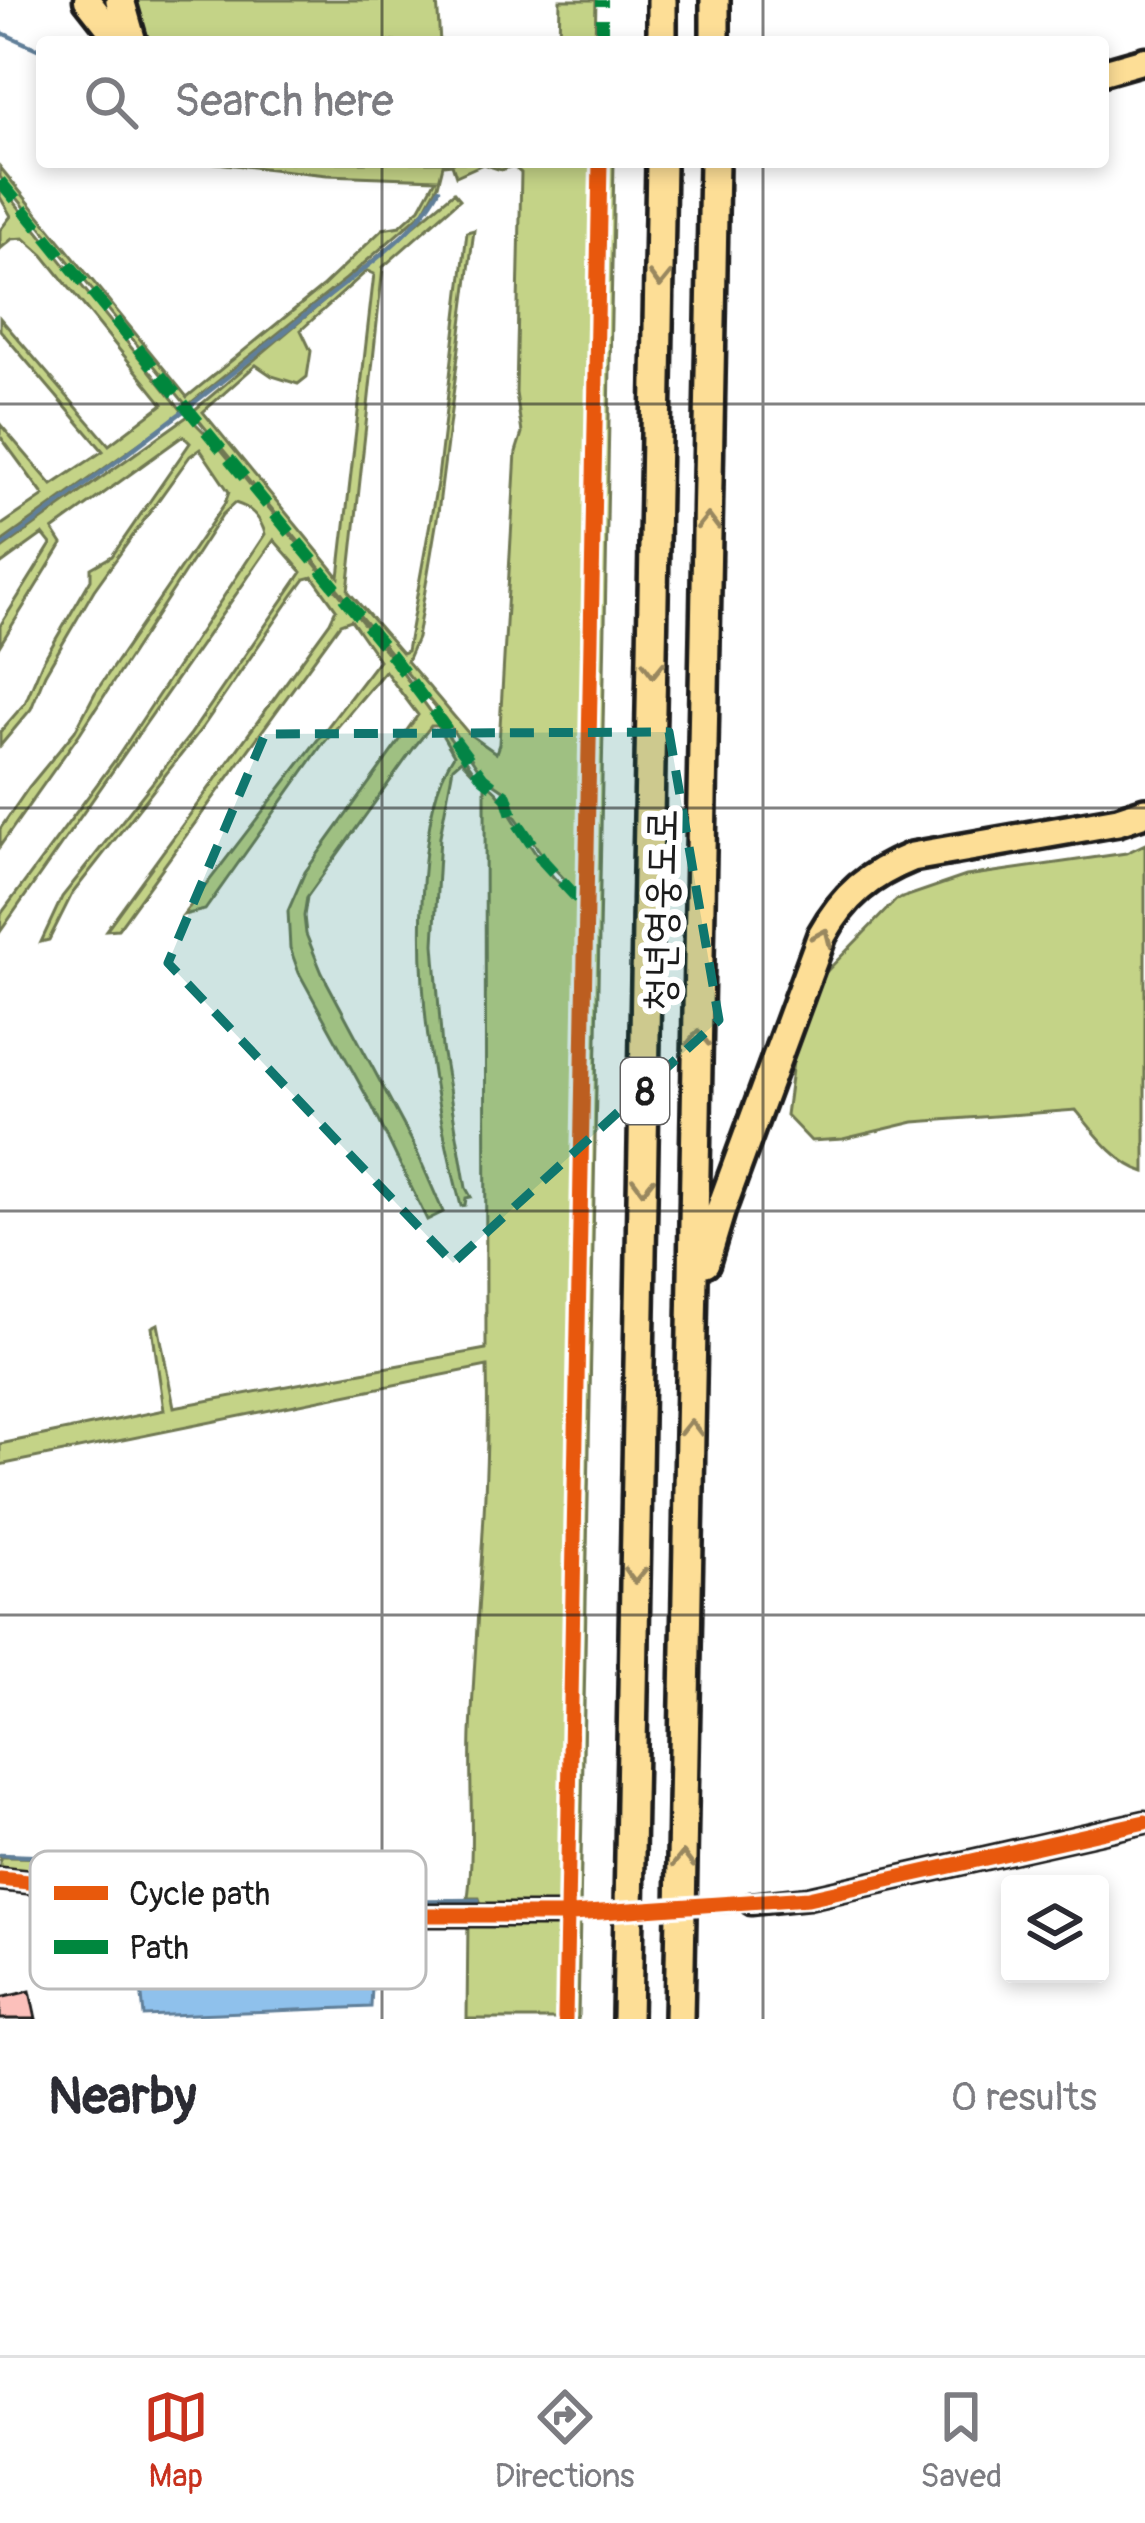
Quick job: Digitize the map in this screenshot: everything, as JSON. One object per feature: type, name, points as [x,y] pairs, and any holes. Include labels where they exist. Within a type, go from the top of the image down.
[{"type":"highway","points":[[120,0],[130,36]]},
{"type":"highway","points":[[662,0],[662,36]]},
{"type":"highway","points":[[715,0],[715,36]]},
{"type":"highway","name":"청년영웅도로","points":[[627,2019],[662,168]]},
{"type":"highway","name":"청년영웅도로","points":[[680,2019],[714,168]]},
{"type":"highway","points":[[693,1325],[721,1209],[822,935],[838,907],[871,877],[912,857],[1118,821],[1145,812]]},
{"type":"main road","points":[[87,0],[115,36]]},
{"type":"main road","points":[[1109,70],[1145,60]]},
{"type":"street","points":[[751,1904],[808,1898],[1144,1822]]},
{"type":"street","points":[[0,1879],[30,1882]]},
{"type":"street","points":[[426,1916],[557,1915]]},
{"type":"highlighted area","points":[[669,732],[719,1020],[453,1263],[168,963],[265,734]]},
{"type":"green space","points":[[128,0],[437,0],[440,36],[140,36]]},
{"type":"green space","points":[[560,0],[596,0],[595,36],[559,36]]},
{"type":"green space","points":[[0,167],[187,397],[322,287],[383,229],[400,226],[420,208],[436,179],[262,168],[442,168],[424,211],[187,406],[0,177]]},
{"type":"green space","points":[[515,168],[593,168],[582,897],[545,859],[513,813],[508,793],[483,776],[445,719],[192,412],[454,192],[460,199],[383,267],[348,591],[402,653],[407,651],[438,478],[467,232],[474,230],[438,513],[417,638],[407,661],[469,734],[496,753],[516,452],[522,433],[516,393],[521,173]],"holes":[[[367,271],[374,274],[339,577],[203,412],[256,365],[298,384],[307,377],[311,351],[301,330]]]},
{"type":"green space","points":[[606,168],[614,168],[578,2019],[569,2019]]},
{"type":"green space","points":[[0,184],[183,412],[0,543],[0,526],[44,496],[0,436],[0,424],[52,485],[103,451],[0,330],[0,318],[109,445],[163,404],[43,255],[24,238],[12,239],[0,249],[0,230],[11,216],[0,197]]},
{"type":"green space","points":[[188,416],[219,447],[394,661],[481,781],[461,760],[453,767],[440,836],[434,944],[442,1048],[471,1197],[465,1205],[461,1206],[441,1121],[423,991],[427,846],[437,792],[454,755],[437,726],[431,726],[416,745],[307,897],[304,916],[322,973],[412,1141],[443,1212],[427,1220],[290,948],[288,911],[305,872],[418,715],[385,671],[322,745],[205,910],[183,915],[379,660],[351,620],[340,624],[118,929],[106,930],[330,622],[336,609],[313,577],[305,579],[202,728],[72,894],[49,940],[41,942],[62,897],[190,735],[302,572],[274,540],[0,932],[1,914],[118,756],[265,534],[258,518],[240,505],[235,503],[222,515],[0,846],[0,829],[75,731],[95,693],[229,492],[200,449],[190,456],[94,590],[45,674],[31,709],[0,746],[0,732],[25,703],[42,663],[91,579],[91,568],[112,556],[190,443],[183,436],[53,530],[62,544],[0,645],[0,626],[51,544],[43,534],[0,565],[0,550]]},
{"type":"green space","points":[[485,783],[499,795],[552,876],[581,903],[561,1913],[426,1913],[426,1904],[480,1901],[468,1898],[487,1366],[0,1465],[0,1444],[164,1410],[152,1327],[158,1324],[174,1407],[486,1349]]},
{"type":"green space","points":[[1145,844],[1145,1172],[1116,1155],[1076,1110],[914,1122],[843,1139],[811,1141],[786,1115],[794,1054],[825,973],[896,900],[966,876],[1126,853]]},
{"type":"green space","points":[[0,1857],[30,1858],[30,1878],[0,1875]]},
{"type":"green space","points":[[562,1919],[557,2019],[467,2019],[468,1920]]},
{"type":"water","points":[[141,1989],[372,1989],[371,2007],[144,2016]]},
{"type":"building","points":[[30,1991],[36,2019],[0,2019],[0,1998]]},
{"type":"waterway","points":[[0,32],[36,48]]},
{"type":"waterway","points":[[0,547],[366,268],[415,223],[439,189]]},
{"type":"waterway","points":[[0,1855],[30,1856]]},
{"type":"waterway","points":[[426,1900],[478,1900]]},
{"type":"tunnel","points":[[557,1915],[751,1904]]},
{"type":"marked path","points":[[602,0],[602,36]]},
{"type":"marked path","points":[[0,181],[395,660],[483,778],[506,796],[512,815],[544,862],[586,902]]},
{"type":"cycle path","points":[[565,2019],[600,168]]},
{"type":"cycle path","points":[[426,1915],[557,1915],[808,1898],[1145,1822]]},
{"type":"cycle path","points":[[0,1879],[30,1882]]}]
